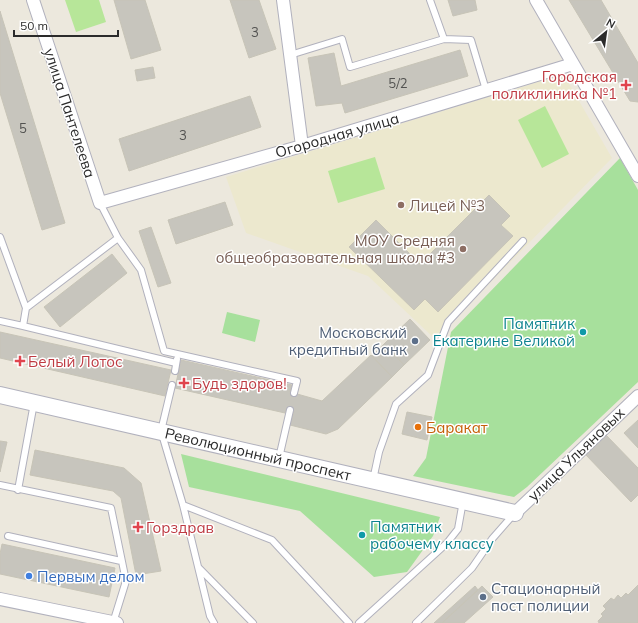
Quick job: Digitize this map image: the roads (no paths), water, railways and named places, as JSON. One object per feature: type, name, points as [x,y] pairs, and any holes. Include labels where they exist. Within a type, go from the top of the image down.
[{"type":"street","name":"улица Пантелеева","points":[[33,0],[100,203]]},
{"type":"street","points":[[283,0],[302,146]]},
{"type":"street","points":[[536,0],[637,171]]},
{"type":"street","name":"Огородная улица","points":[[100,203],[302,146],[574,64]]},
{"type":"street","name":"Революционный проспект","points":[[0,395],[515,513]]},
{"type":"street","name":"улица Ульяновых","points":[[515,513],[638,396]]},
{"type":"street","points":[[0,599],[115,623]]},
{"type":"lane","points":[[430,0],[444,39]]},
{"type":"lane","points":[[290,55],[342,39],[350,67],[444,39],[471,40],[486,90]]},
{"type":"lane","points":[[100,203],[118,238],[141,270],[164,350],[162,360]]},
{"type":"lane","points":[[0,237],[26,308],[22,326]]},
{"type":"lane","points":[[26,308],[118,238]]},
{"type":"lane","points":[[373,480],[379,452],[396,404],[428,375],[448,322],[523,241]]},
{"type":"lane","points":[[0,321],[176,363]]},
{"type":"lane","points":[[164,350],[296,381],[294,393]]},
{"type":"lane","points":[[175,371],[178,354]]},
{"type":"lane","points":[[172,385],[161,431],[183,505],[210,616],[214,623]]},
{"type":"lane","points":[[18,490],[34,403]]},
{"type":"lane","points":[[279,459],[290,410]]},
{"type":"lane","points":[[0,485],[18,490],[111,508],[126,581],[115,623]]},
{"type":"lane","points":[[359,623],[447,543],[458,530],[463,501]]},
{"type":"lane","points":[[183,505],[272,540],[349,623]]},
{"type":"lane","points":[[416,623],[472,568],[492,539],[515,513]]},
{"type":"lane","points":[[8,536],[121,561]]},
{"type":"lane","points":[[199,568],[253,623]]},
{"type":"lane","points":[[208,623],[210,616]]},
{"type":"place","name":"Городская поликлиника №1","points":[[626,85]]},
{"type":"place","name":"Лицей №3","points":[[401,205]]},
{"type":"place","name":"МОУ Средняя общеобразовательная школа #3","points":[[463,249]]},
{"type":"place","name":"Памятник Екатерине Великой","points":[[583,332]]},
{"type":"place","name":"Московский кредитный банк","points":[[415,341]]},
{"type":"place","name":"Белый Лотос","points":[[20,361]]},
{"type":"place","name":"Будь здоров!","points":[[184,383]]},
{"type":"place","name":"Баракат","points":[[418,427]]},
{"type":"place","name":"Горздрав","points":[[138,527]]},
{"type":"place","name":"Памятник рабочему классу","points":[[362,535]]},
{"type":"place","name":"Первым делом","points":[[29,576]]},
{"type":"place","name":"Стационарный пост полиции","points":[[483,597]]}]
